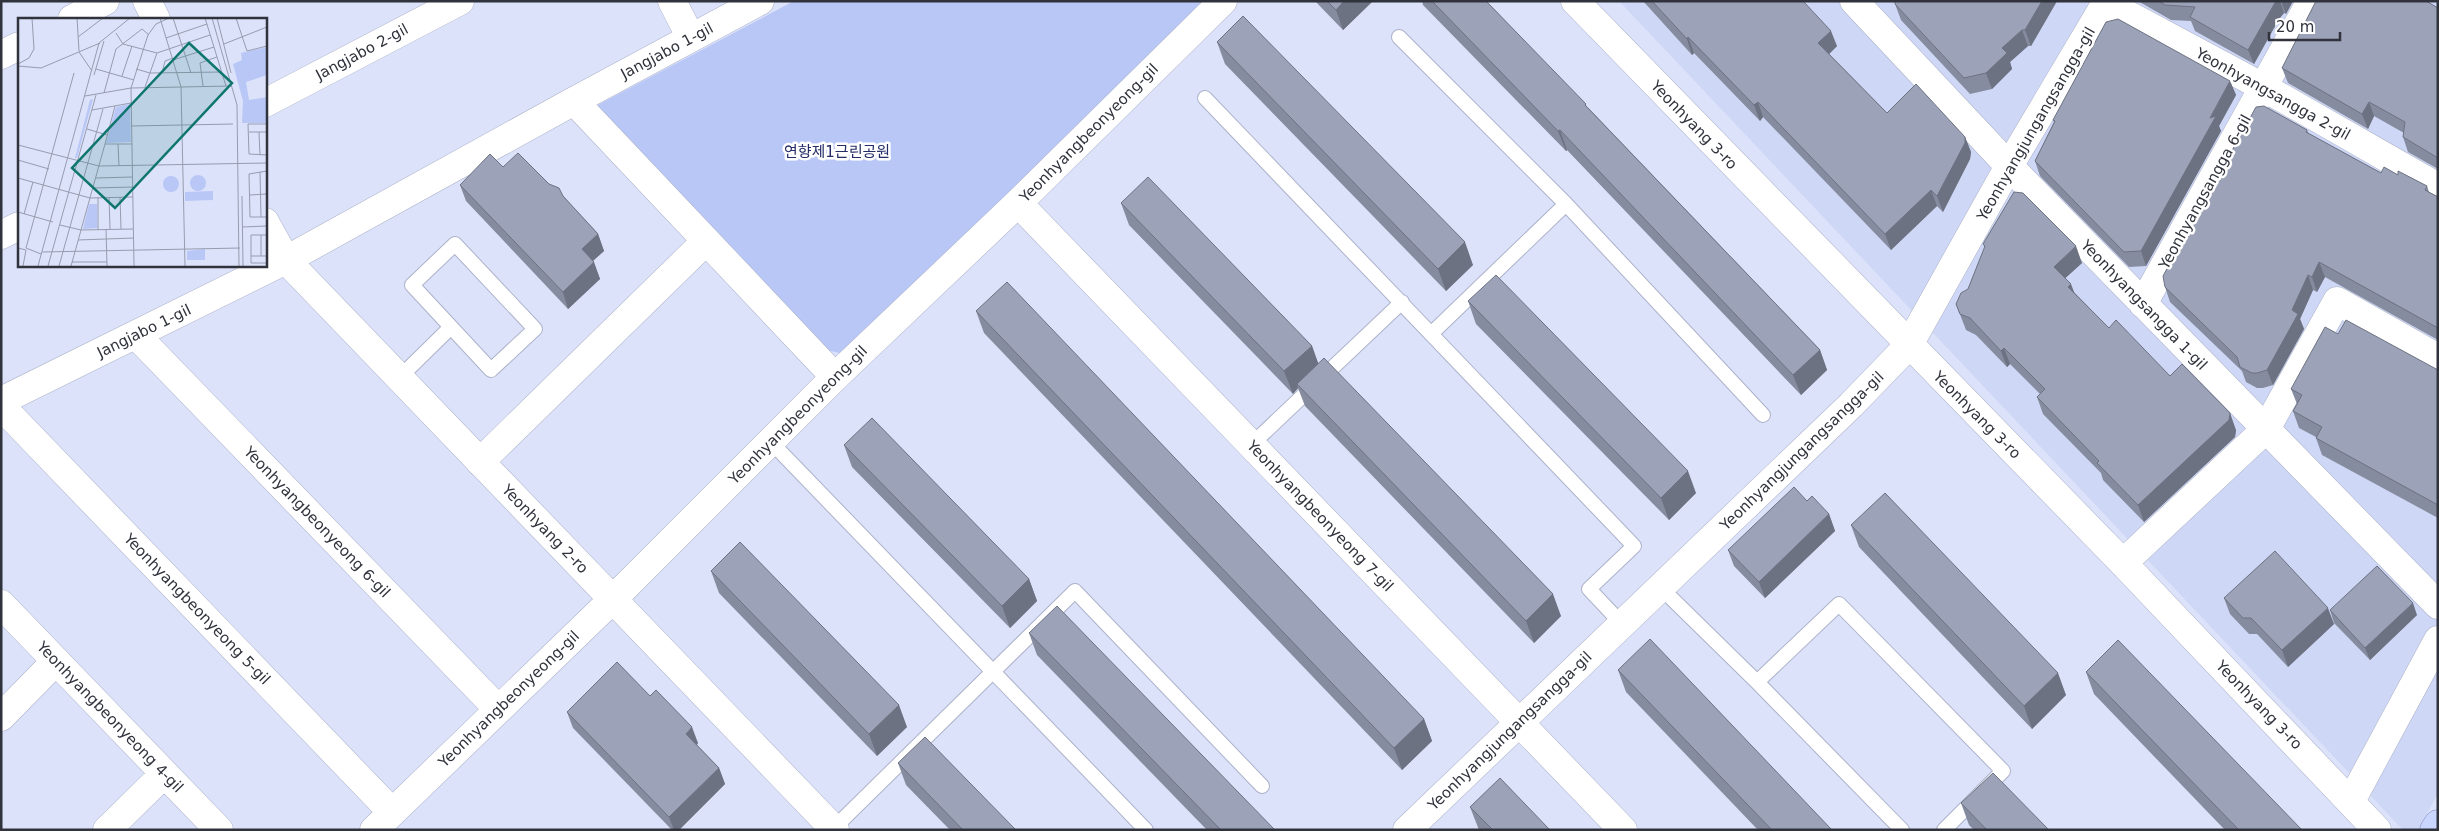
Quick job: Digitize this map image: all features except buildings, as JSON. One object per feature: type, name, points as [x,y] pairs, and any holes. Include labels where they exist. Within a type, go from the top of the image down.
[{"type":"main road","points":[[2434,830],[2438,824]]},
{"type":"street","points":[[74,18],[105,1]]},
{"type":"street","points":[[147,1],[156,18]]},
{"type":"street","name":"Jangjabo 2-gil","points":[[266,102],[460,1]]},
{"type":"street","points":[[672,1],[692,38]]},
{"type":"street","name":"Jangjabo 1-gil","points":[[1,401],[286,260],[760,1]]},
{"type":"street","name":"Yeonhyangbeonyeong-gil","points":[[383,821],[613,600],[835,377],[1018,203],[1223,1]]},
{"type":"street","name":"Yeonhyang 3-ro","points":[[1575,1],[1909,346],[2123,563],[2377,830]]},
{"type":"street","name":"Yeonhyangsangga 6-gil","points":[[2143,304],[2310,1]]},
{"type":"street","name":"Yeonhyangjungangsangga-gil","points":[[1407,830],[1852,405],[1909,346],[2009,166],[2107,2]]},
{"type":"street","name":"Yeonhyangsangga 2-gil","points":[[2107,2],[2263,87],[2438,187]]},
{"type":"street","name":"Yeonhyangsangga 1-gil","points":[[1860,3],[2009,166],[2438,605]]},
{"type":"street","points":[[1,55],[18,46]]},
{"type":"street","points":[[574,101],[835,377]]},
{"type":"street","name":"Yeonhyangbeonyeong 7-gil","points":[[1018,203],[1622,830]]},
{"type":"street","name":"Yeonhyang 2-ro","points":[[266,224],[286,260],[834,829]]},
{"type":"street","points":[[1,235],[18,226]]},
{"type":"street","points":[[480,462],[706,240]]},
{"type":"street","points":[[2123,563],[2266,429],[2337,300],[2438,358]]},
{"type":"street","name":"Yeonhyangbeonyeong 6-gil","points":[[136,335],[498,709]]},
{"type":"street","name":"Yeonhyangbeonyeong 5-gil","points":[[1,406],[383,821]]},
{"type":"street","name":"Yeonhyangbeonyeong 4-gil","points":[[1,604],[218,830]]},
{"type":"street","points":[[2351,801],[2438,640]]},
{"type":"street","points":[[1,717],[56,661]]},
{"type":"street","points":[[107,830],[164,774]]},
{"type":"lane","points":[[1399,37],[1566,204],[1763,415]]},
{"type":"lane","points":[[1205,98],[1634,546],[1589,589],[1622,624]]},
{"type":"lane","points":[[1432,333],[1566,204]]},
{"type":"lane","points":[[455,244],[535,329],[491,370],[451,327],[412,285],[455,244]]},
{"type":"lane","points":[[1251,445],[1402,302]]},
{"type":"lane","points":[[399,378],[451,327]]},
{"type":"lane","points":[[771,442],[1146,830]]},
{"type":"lane","points":[[1660,587],[1758,682],[1902,830]]},
{"type":"lane","points":[[834,829],[1075,591],[1262,786]]},
{"type":"lane","points":[[1758,682],[1839,604],[2003,772],[1944,830]]},
{"type":"shaded area","points":[[1619,1],[2438,1],[2438,793],[2418,830],[2403,830]]},
{"type":"green space","name":"연향제1근린공원","points":[[794,1],[1207,1],[843,354],[819,348],[594,107]]}]
